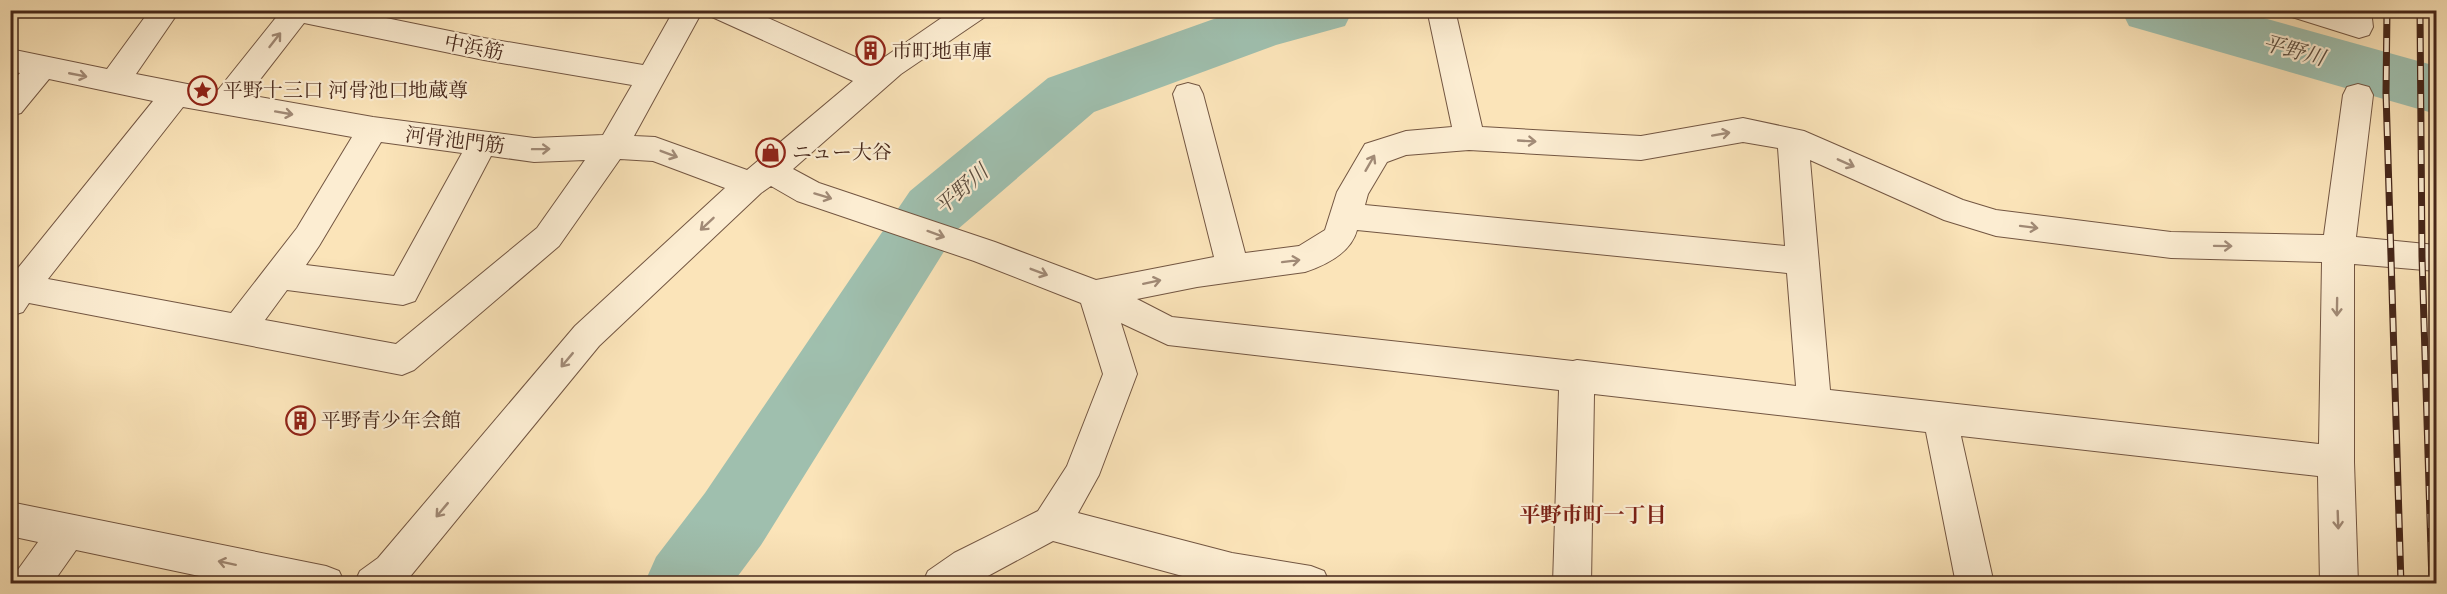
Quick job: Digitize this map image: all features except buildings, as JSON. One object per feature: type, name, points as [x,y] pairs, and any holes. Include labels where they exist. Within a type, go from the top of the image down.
[{"type":"street","points":[[114,82],[166,10]]},
{"type":"street","points":[[176,94],[16,295],[239,329],[402,360],[548,237],[612,147],[689,10]]},
{"type":"street","points":[[722,10],[876,79]]},
{"type":"street","points":[[373,584],[391,571],[587,336],[760,178],[891,66],[975,10]]},
{"type":"street","points":[[2302,10],[2359,27],[2357,10]]},
{"type":"street","points":[[226,102],[298,11]]},
{"type":"street","name":"中浜筋","points":[[298,11],[484,49],[650,77]]},
{"type":"street","points":[[1442,14],[1469,138]]},
{"type":"street","name":"河骨池門筋","points":[[10,60],[176,94],[373,129],[534,150],[612,147],[655,149],[888,216],[1095,294],[1168,331],[1577,375],[2336,462]]},
{"type":"street","points":[[10,105],[42,68]]},
{"type":"street","points":[[1188,94],[1233,268]]},
{"type":"street","points":[[2339,584],[2336,462],[2338,249],[2358,95]]},
{"type":"street","points":[[239,329],[308,237],[373,129]]},
{"type":"street","points":[[957,578],[1051,524],[1081,475],[1119,374],[1095,294],[1197,273],[1305,259],[1339,238],[1353,192],[1376,153],[1406,143],[1469,138],[1641,148],[1743,130],[1793,139],[1955,211],[1996,222],[2171,245],[2338,249],[2436,258]]},
{"type":"street","points":[[1793,139],[1814,402]]},
{"type":"street","points":[[280,275],[403,291],[483,143]]},
{"type":"street","points":[[1345,216],[1803,261]]},
{"type":"street","points":[[1572,584],[1577,375]]},
{"type":"street","points":[[1940,417],[1975,584]]},
{"type":"street","points":[[10,519],[326,584]]},
{"type":"street","points":[[1051,524],[1232,571],[1311,584]]},
{"type":"street","points":[[30,584],[68,530]]},
{"type":"waterway","name":"平野川","points":[[684,584],[733,519],[934,210],[1071,95],[1262,26],[1323,10]]},
{"type":"waterway","name":"平野川","points":[[2151,10],[2436,90]]},
{"type":"railway","points":[[2387,10],[2386,93],[2401,584]]},
{"type":"railway","points":[[2420,10],[2422,257],[2432,584]]},
{"type":"place","name":"市町地車庫","points":[[871,51]]},
{"type":"place","name":"平野十三口 河骨池口地蔵尊","points":[[202,90]]},
{"type":"place","name":"ニュー大谷","points":[[771,152]]},
{"type":"place","name":"平野青少年会館","points":[[300,420]]},
{"type":"district","name":"平野市町一丁目","points":[[1593,514]]}]
